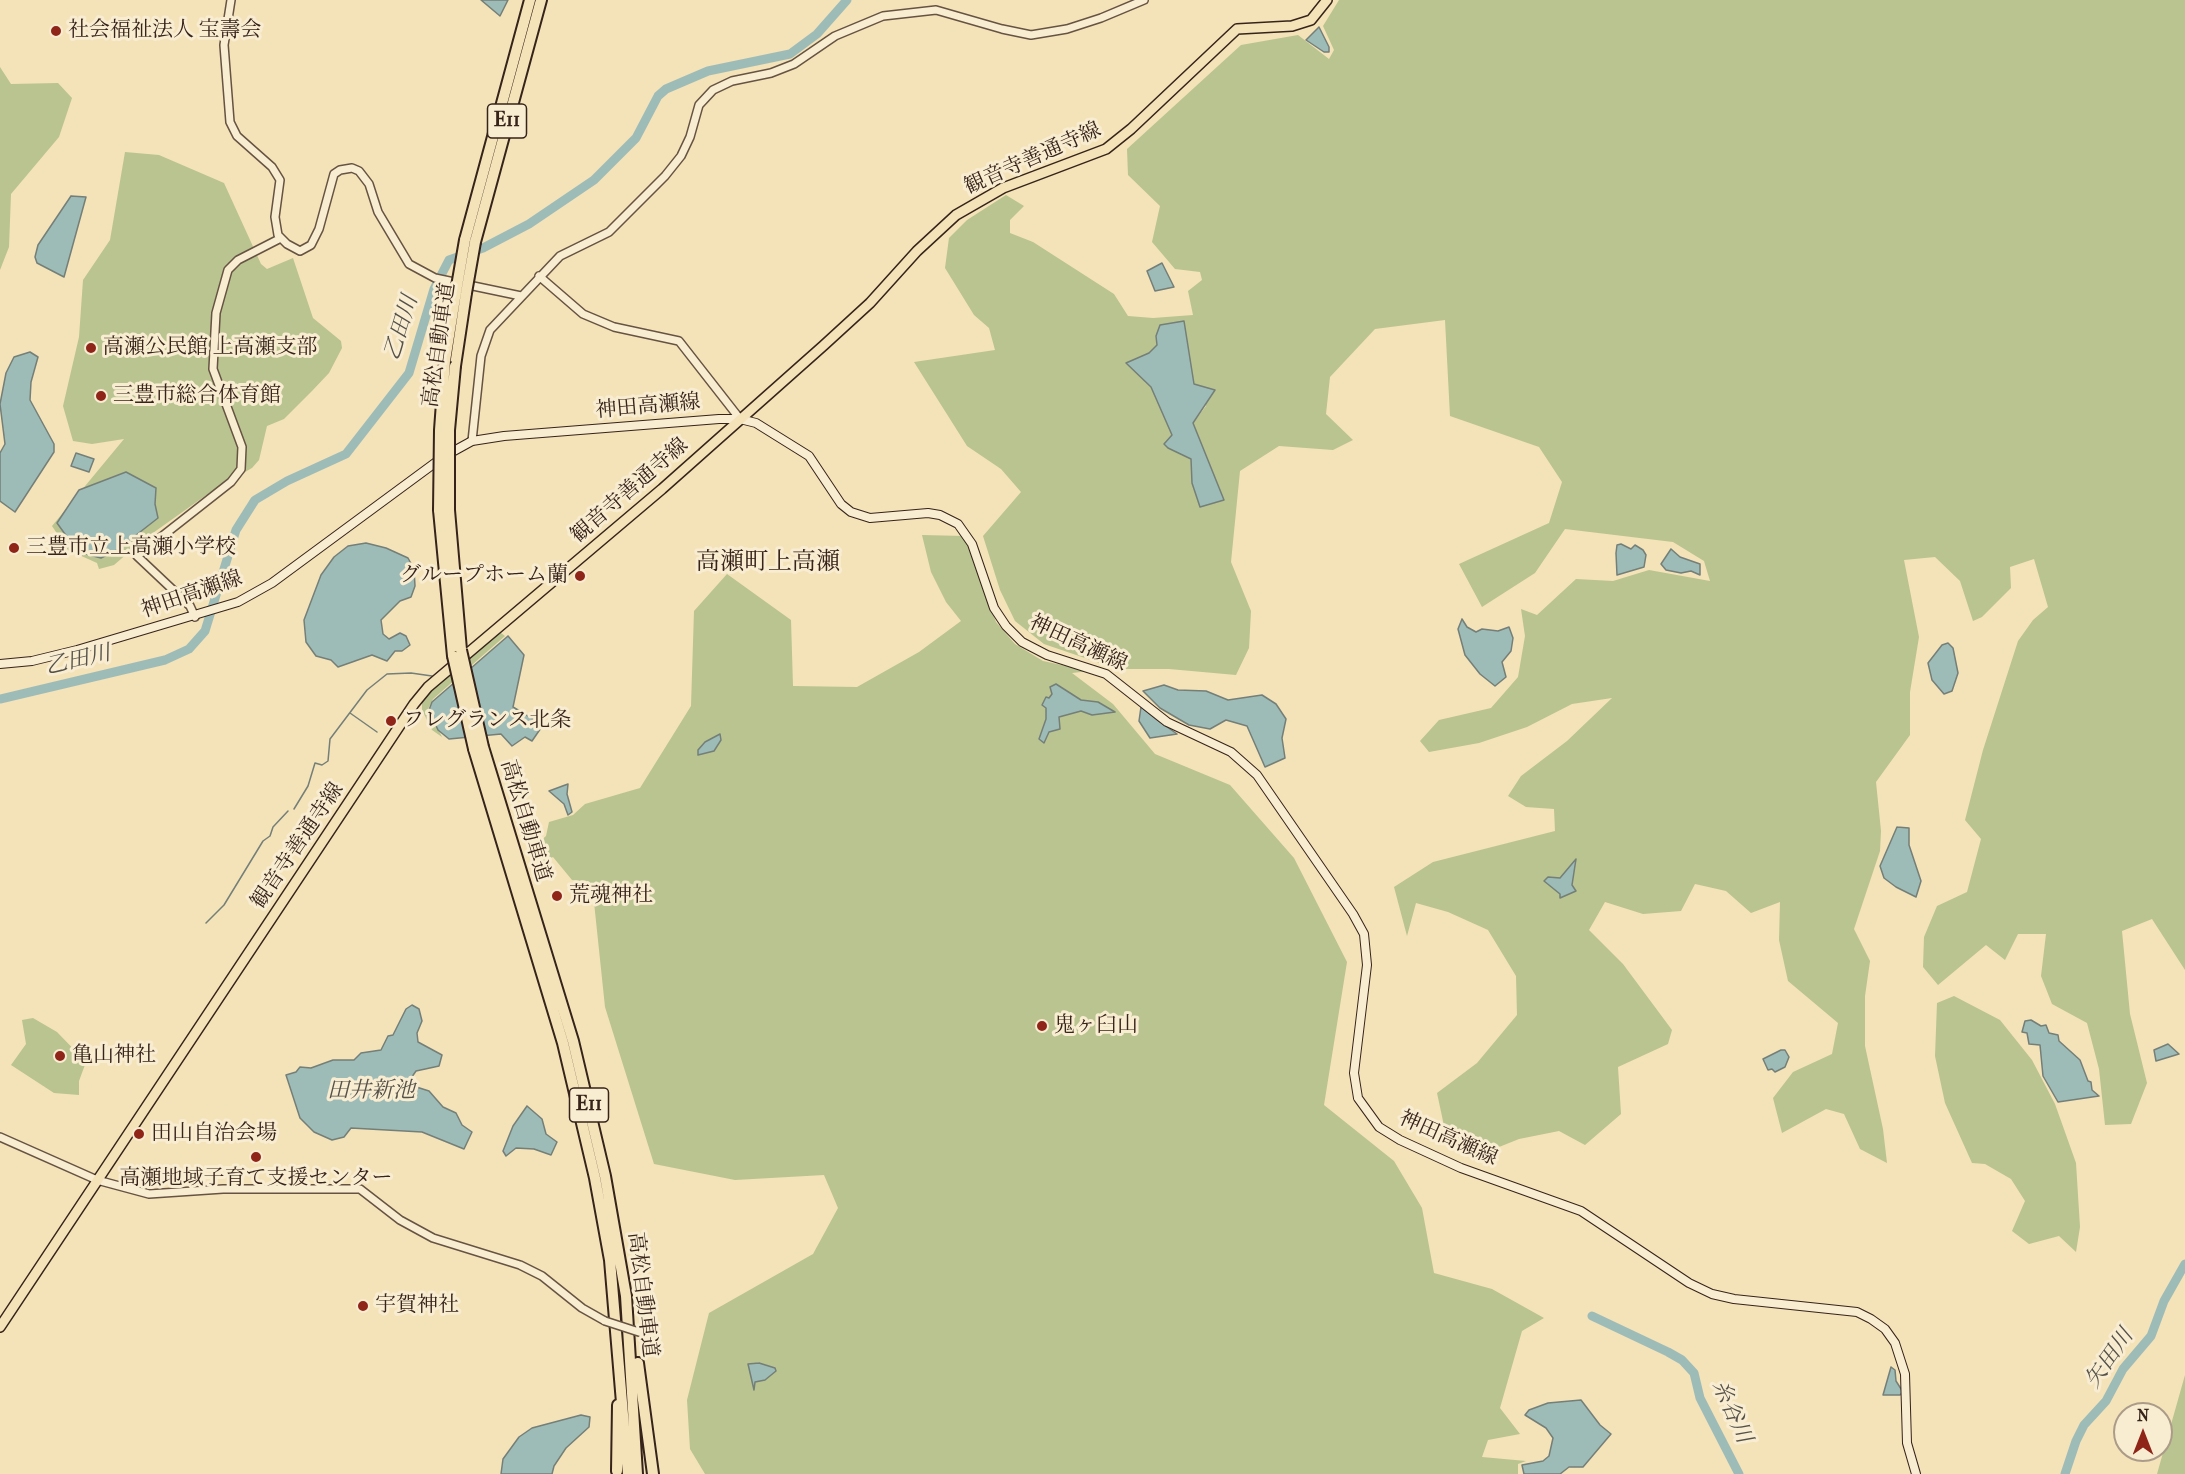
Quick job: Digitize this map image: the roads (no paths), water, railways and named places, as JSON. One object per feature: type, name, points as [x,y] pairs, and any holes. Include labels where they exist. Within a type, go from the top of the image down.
[{"type":"highway","name":"高松自動車道","points":[[530,0],[470,241],[461,293],[440,430],[444,510],[457,653],[479,748],[489,806],[540,965],[580,1109],[604,1221],[618,1353],[623,1472]]},
{"type":"highway","name":"高松自動車道","points":[[470,241],[541,0]]},
{"type":"highway","name":"高松自動車道","points":[[479,748],[573,1041],[605,1176],[620,1259],[630,1347],[637,1474]]},
{"type":"highway","points":[[620,1259],[646,1408],[653,1474]]},
{"type":"main road","name":"観音寺善通寺線","points":[[0,1327],[428,687],[639,508],[870,303],[917,251],[956,215],[996,190],[1106,149],[1131,129],[1237,29],[1292,26],[1311,20],[1327,0]]},
{"type":"main road","name":"神田高瀬線","points":[[0,664],[32,661],[69,652],[221,608],[272,583],[443,457],[472,441],[504,436],[740,419],[756,423],[809,456],[841,504],[851,512],[870,518],[928,513],[940,515],[958,524],[972,544],[994,608],[1006,626],[1022,642],[1047,655],[1106,674],[1167,722],[1231,752],[1257,775],[1353,914],[1364,934],[1367,965],[1354,1073],[1358,1098],[1379,1127],[1400,1140],[1461,1168],[1581,1211],[1689,1283],[1712,1294],[1734,1299],[1857,1312],[1871,1319],[1885,1329],[1895,1343],[1905,1374],[1907,1443],[1916,1474]]},
{"type":"street","points":[[231,0],[224,45],[230,122],[237,135],[273,168],[280,180],[275,217],[281,238],[293,249],[305,249],[311,245],[319,229],[334,174],[340,170],[352,168],[359,171],[369,184],[378,212],[409,264],[435,278],[522,296]]},
{"type":"street","points":[[472,441],[486,335],[497,319],[567,251],[609,232],[665,176],[681,156],[703,99],[722,85],[794,64],[854,26],[892,14],[936,10],[1031,35],[1067,29],[1144,0]]},
{"type":"street","points":[[195,617],[190,606],[137,556],[231,482],[241,469],[242,447],[213,369],[216,313],[228,270],[238,260],[281,238]]},
{"type":"street","points":[[539,276],[583,314],[614,327],[679,341],[740,419]]},
{"type":"street","points":[[0,1137],[97,1180],[149,1194],[223,1189],[360,1189],[400,1220],[433,1238],[520,1265],[542,1276],[582,1308],[605,1321],[645,1334]]},
{"type":"water","points":[[481,0],[508,0],[500,16]]},
{"type":"water","points":[[1319,27],[1329,47],[1329,52],[1324,52],[1306,40]]},
{"type":"water","points":[[71,196],[86,197],[64,277],[37,263],[35,257],[38,245]]},
{"type":"water","points":[[1162,263],[1174,287],[1155,291],[1147,271]]},
{"type":"water","points":[[1184,321],[1194,384],[1215,390],[1193,423],[1224,500],[1200,507],[1192,483],[1191,459],[1164,444],[1172,435],[1151,387],[1126,363],[1149,353],[1157,345],[1156,336],[1160,325]]},
{"type":"water","points":[[30,352],[38,357],[31,382],[30,400],[54,444],[54,452],[15,512],[0,501],[0,453],[5,444],[0,404],[6,373],[14,357]]},
{"type":"water","points":[[76,453],[94,459],[89,472],[71,466]]},
{"type":"water","points":[[126,472],[156,488],[155,504],[158,518],[117,550],[101,558],[78,552],[57,523],[79,490]]},
{"type":"water","points":[[366,543],[386,548],[408,558],[414,569],[415,586],[411,597],[400,601],[381,620],[383,634],[389,639],[400,633],[406,636],[410,645],[402,651],[395,651],[387,661],[372,655],[338,667],[331,660],[316,656],[306,642],[304,620],[321,575],[334,557],[348,546]]},
{"type":"water","points":[[1621,544],[1631,549],[1635,545],[1643,550],[1646,555],[1644,567],[1617,575],[1617,545]]},
{"type":"water","points":[[1671,549],[1680,557],[1700,564],[1700,575],[1691,571],[1681,573],[1666,570],[1661,564]]},
{"type":"water","points":[[1462,619],[1467,627],[1476,632],[1482,629],[1498,631],[1509,627],[1513,638],[1511,651],[1502,662],[1506,677],[1495,686],[1480,674],[1465,655],[1458,629]]},
{"type":"water","points":[[508,636],[524,655],[513,707],[543,725],[532,741],[525,737],[512,746],[501,734],[449,739],[438,730],[429,710],[432,702]]},
{"type":"water","points":[[1948,643],[1953,648],[1958,673],[1952,691],[1944,694],[1932,680],[1928,663],[1942,645]]},
{"type":"water","points":[[1056,684],[1081,700],[1098,702],[1115,712],[1092,715],[1081,711],[1059,717],[1060,729],[1049,732],[1044,743],[1039,739],[1046,719],[1046,708],[1042,705],[1046,697],[1049,698],[1052,694],[1050,687]]},
{"type":"water","points":[[1164,685],[1178,690],[1206,691],[1228,700],[1262,695],[1276,704],[1286,719],[1282,738],[1285,758],[1265,767],[1247,726],[1226,720],[1210,729],[1189,725],[1160,708],[1143,691]]},
{"type":"water","points":[[1141,707],[1177,734],[1150,738],[1139,721]]},
{"type":"water","points":[[720,734],[721,740],[714,751],[698,755],[698,750],[705,742]]},
{"type":"water","points":[[568,784],[567,794],[572,812],[568,815],[564,804],[549,791]]},
{"type":"water","points":[[1897,827],[1909,828],[1909,845],[1921,881],[1916,897],[1884,878],[1880,866]]},
{"type":"water","points":[[1576,859],[1572,885],[1576,891],[1560,898],[1560,894],[1544,881],[1548,877],[1560,878]]},
{"type":"water","name":"田井新池","points":[[412,1005],[419,1009],[422,1021],[417,1033],[418,1042],[442,1055],[439,1066],[416,1071],[407,1084],[429,1091],[443,1107],[456,1113],[462,1125],[472,1132],[464,1149],[422,1132],[351,1128],[344,1137],[332,1140],[314,1132],[300,1118],[286,1075],[296,1072],[300,1067],[311,1068],[333,1060],[354,1060],[361,1053],[381,1050],[388,1036],[393,1035],[406,1009]]},
{"type":"water","points":[[2031,1020],[2041,1026],[2046,1025],[2049,1033],[2058,1035],[2059,1041],[2080,1060],[2088,1081],[2091,1082],[2092,1090],[2099,1096],[2058,1102],[2043,1076],[2040,1045],[2029,1044],[2027,1033],[2022,1032],[2025,1021]]},
{"type":"water","points":[[2168,1044],[2179,1054],[2156,1061],[2154,1050]]},
{"type":"water","points":[[1785,1050],[1789,1057],[1785,1067],[1775,1072],[1772,1069],[1768,1070],[1763,1059]]},
{"type":"water","points":[[527,1106],[542,1119],[546,1134],[557,1142],[551,1155],[534,1149],[516,1148],[506,1156],[503,1151],[513,1126]]},
{"type":"water","points":[[759,1363],[775,1368],[776,1371],[765,1380],[755,1382],[754,1390],[748,1364]]},
{"type":"water","points":[[1891,1367],[1895,1370],[1896,1381],[1903,1392],[1900,1395],[1883,1395]]},
{"type":"water","points":[[1581,1400],[1600,1425],[1611,1434],[1583,1467],[1569,1467],[1560,1474],[1524,1474],[1522,1465],[1543,1461],[1549,1456],[1553,1438],[1546,1428],[1525,1415],[1529,1410],[1548,1403]]},
{"type":"water","points":[[581,1415],[590,1417],[589,1427],[566,1448],[554,1466],[552,1474],[501,1474],[503,1459],[519,1437],[532,1428]]},
{"type":"waterway","name":"乙田川","points":[[0,699],[165,660],[189,649],[205,631],[236,530],[255,500],[287,481],[346,454],[409,373],[434,289],[449,260],[483,248],[529,224],[594,180],[636,138],[658,96],[666,89],[708,71],[790,54],[817,34],[847,0]]},
{"type":"waterway","points":[[294,809],[308,786],[315,763],[322,765],[328,761],[330,739],[367,690],[387,674],[411,673],[432,676]]},
{"type":"waterway","points":[[350,713],[377,732]]},
{"type":"waterway","points":[[206,923],[224,905],[263,841],[270,836],[273,827],[288,811]]},
{"type":"waterway","name":"矢田川","points":[[2065,1474],[2084,1425],[2106,1401],[2123,1369],[2151,1336],[2164,1301],[2185,1264]]},
{"type":"waterway","name":"糸谷川","points":[[1592,1316],[1682,1360],[1694,1373],[1700,1398],[1739,1474]]},
{"type":"place","name":"社会福祉法人 宝壽会","points":[[56,31]]},
{"type":"place","name":"高瀬公民館 上高瀬支部","points":[[91,348]]},
{"type":"place","name":"三豊市総合体育館","points":[[101,396]]},
{"type":"place","name":"三豊市立上高瀬小学校","points":[[14,548]]},
{"type":"place","name":"グループホーム蘭","points":[[580,576]]},
{"type":"place","name":"フレグランス北条","points":[[391,721]]},
{"type":"place","name":"荒魂神社","points":[[557,896]]},
{"type":"place","name":"鬼ヶ臼山","points":[[1042,1026]]},
{"type":"place","name":"亀山神社","points":[[60,1056]]},
{"type":"place","name":"田山自治会場","points":[[139,1134]]},
{"type":"place","name":"高瀬地域子育て支援センター","points":[[256,1157]]},
{"type":"place","name":"宇賀神社","points":[[363,1306]]},
{"type":"district","name":"高瀬町上高瀬","points":[[768,563]]}]
